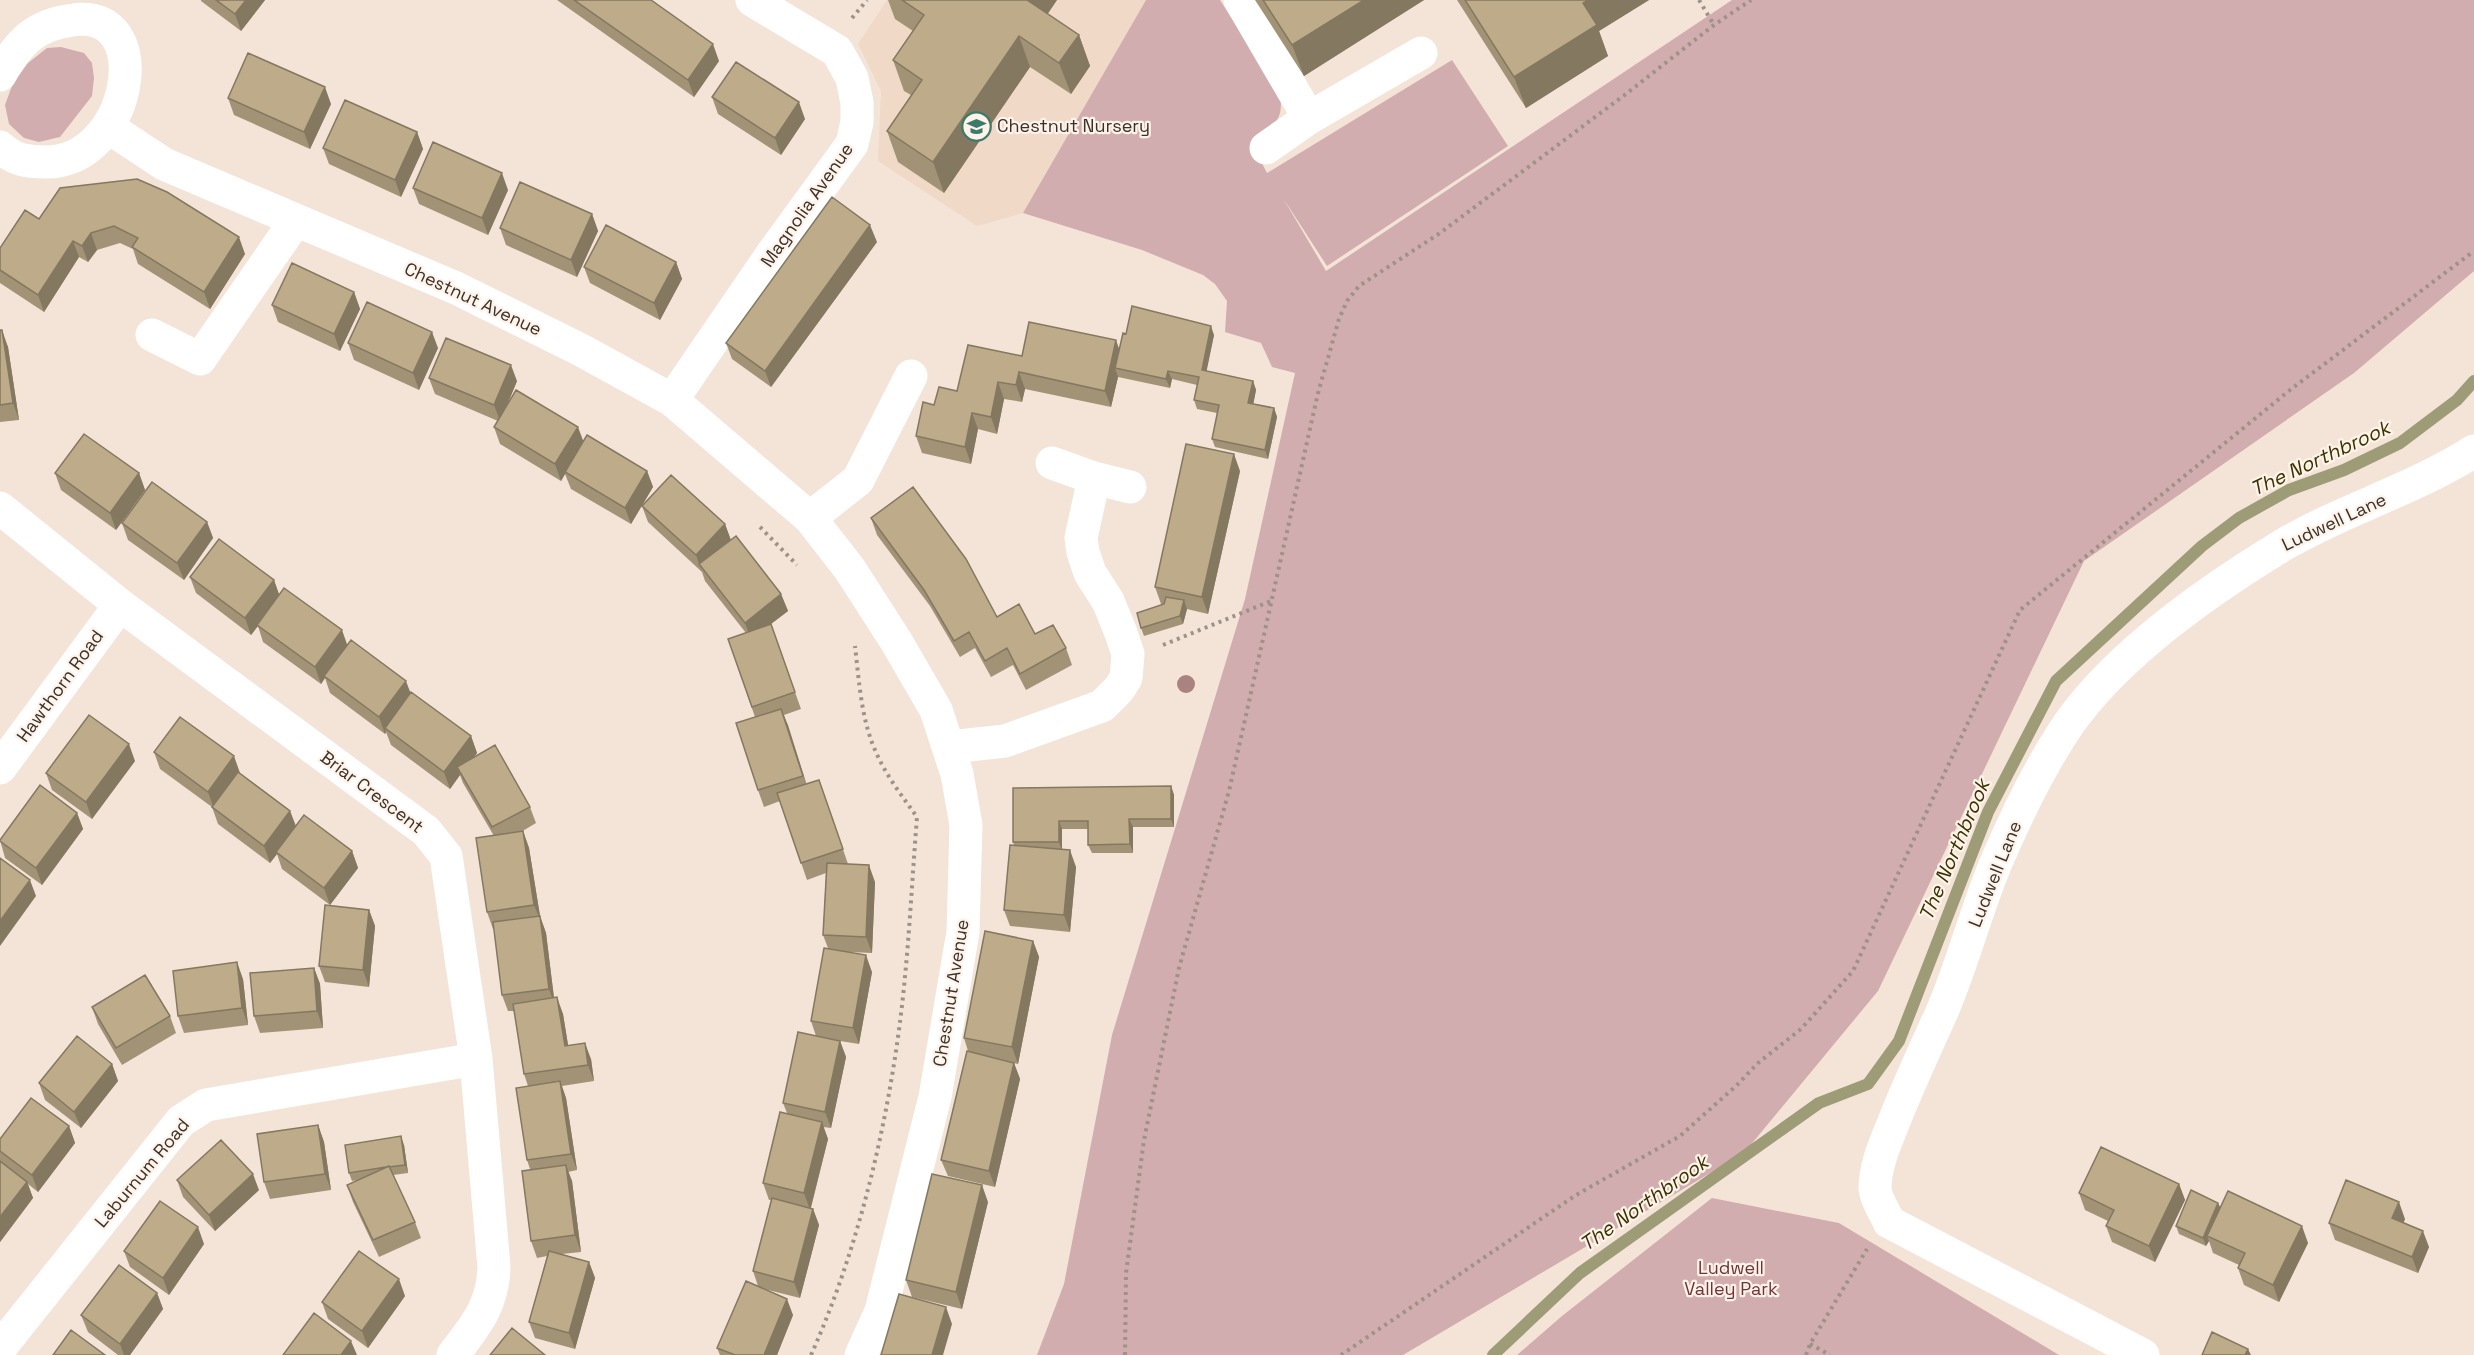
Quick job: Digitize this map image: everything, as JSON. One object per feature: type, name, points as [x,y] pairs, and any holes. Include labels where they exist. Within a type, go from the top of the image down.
[{"type":"street","name":"Magnolia Avenue","points":[[672,400],[772,254],[852,144],[857,122],[857,103],[852,78],[837,51],[752,0]]},
{"type":"street","points":[[1240,0],[1310,118]]},
{"type":"street","points":[[0,75],[23,40],[56,22],[100,9],[120,38],[125,59],[121,98],[108,127],[81,154],[64,160],[38,162],[3,158]]},
{"type":"street","points":[[1266,148],[1310,118],[1421,53]]},
{"type":"street","name":"Chestnut Avenue","points":[[108,127],[164,164],[456,288],[581,350],[672,400],[810,518],[849,567],[896,641],[936,710],[957,774],[966,825],[963,932],[935,1097],[882,1311],[861,1355]]},
{"type":"street","points":[[152,335],[200,359],[296,220]]},
{"type":"street","points":[[810,518],[858,480],[911,376]]},
{"type":"street","name":"Ludwell Lane","points":[[1889,1222],[1875,1192],[1876,1166],[1909,1084],[1947,1000],[1998,860],[2029,793],[2050,753],[2070,722],[2116,670],[2162,629],[2225,583],[2285,544],[2407,488],[2474,451]]},
{"type":"street","points":[[1052,464],[1130,487]]},
{"type":"street","points":[[950,747],[1005,741],[1102,706],[1119,689],[1126,678],[1128,654],[1121,633],[1108,601],[1090,573],[1083,552],[1081,538],[1094,478]]},
{"type":"street","name":"Briar Crescent","points":[[0,508],[120,605],[426,831],[446,856],[476,1059],[494,1267],[493,1286],[482,1317],[453,1355]]},
{"type":"street","name":"Hawthorn Road","points":[[0,768],[120,605]]},
{"type":"street","name":"Laburnum Road","points":[[0,1348],[181,1121],[206,1105],[476,1059]]},
{"type":"street","points":[[1889,1222],[2143,1355]]},
{"type":"path","points":[[1699,0],[1714,25]]},
{"type":"path","points":[[1125,1355],[1126,1273],[1144,1140],[1179,968],[1229,791],[1318,393],[1339,319],[1347,301],[1359,286],[1440,233],[1714,25],[1751,0]]},
{"type":"path","points":[[1341,1355],[1576,1195],[1680,1136],[1758,1063],[1801,1029],[1853,971],[2020,610],[2290,390],[2474,251]]},
{"type":"path","points":[[758,525],[804,574]]},
{"type":"path","points":[[1126,678],[1144,652],[1271,601]]},
{"type":"path","points":[[811,1355],[841,1282],[883,1123],[897,1045],[905,980],[917,817],[899,793],[875,751],[865,719],[854,642]]},
{"type":"path","points":[[1806,1355],[1810,1344],[1876,1235],[1889,1222]]},
{"type":"path","points":[[1810,1344],[1830,1355]]},
{"type":"shaded area","name":"Chestnut Nursery","points":[[887,0],[1146,0],[1023,213],[977,226],[878,161],[881,91],[858,44]]},
{"type":"green space","points":[[1146,0],[1220,0],[1280,94],[1280,111],[1276,122],[1252,139],[1253,146],[1267,173],[1452,60],[1508,146],[1327,266],[1283,198],[1326,271],[1732,0],[2474,0],[2474,271],[2354,373],[2084,561],[1878,991],[1744,1153],[1403,1355],[1037,1355],[1064,1284],[1112,1035],[1245,599],[1295,373],[1272,367],[1261,343],[1225,332],[1227,301],[1215,284],[1203,275],[1142,250],[1023,213]]},
{"type":"green space","points":[[61,47],[84,53],[92,63],[94,78],[92,96],[60,137],[39,142],[24,138],[9,124],[5,105],[13,83],[28,63],[47,48]]},
{"type":"green space","name":"Ludwell Valley Park","points":[[1712,1198],[1839,1223],[2059,1355],[1517,1355],[1562,1316]]},
{"type":"building","points":[[216,0],[246,0],[235,14]]},
{"type":"building","points":[[574,0],[651,0],[713,44],[688,80]]},
{"type":"building","points":[[902,0],[1027,0],[1079,35],[1059,63],[1019,36],[933,162],[887,131],[922,80],[893,60],[924,15]]},
{"type":"building","points":[[1263,0],[1364,0],[1292,45]]},
{"type":"building","points":[[1465,0],[1589,0],[1583,3],[1597,25],[1514,77]]},
{"type":"building","points":[[248,53],[325,87],[304,132],[228,98]]},
{"type":"building","points":[[736,62],[799,102],[775,138],[712,97]]},
{"type":"building","points":[[345,100],[417,132],[395,180],[323,148]]},
{"type":"building","points":[[433,142],[502,173],[482,218],[413,188]]},
{"type":"building","points":[[137,179],[167,192],[239,237],[204,292],[132,247],[138,238],[114,226],[91,233],[82,246],[73,241],[38,295],[0,270],[0,248],[25,210],[39,219],[60,188]]},
{"type":"building","points":[[520,182],[592,214],[571,260],[500,228]]},
{"type":"building","points":[[832,197],[870,225],[765,371],[726,343]]},
{"type":"building","points":[[606,225],[676,262],[654,303],[584,267]]},
{"type":"building","points":[[292,263],[354,292],[334,334],[272,305]]},
{"type":"building","points":[[367,302],[432,332],[413,373],[348,343]]},
{"type":"building","points":[[1132,306],[1211,326],[1202,370],[1253,381],[1248,403],[1274,408],[1265,450],[1212,439],[1219,405],[1194,400],[1199,377],[1168,371],[1166,379],[1115,368]]},
{"type":"building","points":[[1029,322],[1116,340],[1105,391],[1019,372],[1016,385],[998,382],[991,417],[972,413],[965,447],[916,436],[923,402],[934,405],[939,387],[957,391],[968,345],[1022,356]]},
{"type":"building","points":[[0,330],[2,330],[13,403],[0,405]]},
{"type":"building","points":[[446,338],[511,365],[494,405],[429,378]]},
{"type":"building","points":[[516,390],[578,427],[555,464],[494,427]]},
{"type":"building","points":[[84,434],[139,473],[110,513],[55,473]]},
{"type":"building","points":[[587,435],[647,471],[625,508],[565,472]]},
{"type":"building","points":[[1186,444],[1234,454],[1202,597],[1155,587]]},
{"type":"building","points":[[671,475],[725,524],[696,555],[642,506]]},
{"type":"building","points":[[152,482],[207,522],[177,563],[122,523]]},
{"type":"building","points":[[913,487],[966,559],[997,617],[1019,604],[1035,634],[1053,625],[1066,648],[1020,674],[1007,648],[985,661],[969,632],[954,641],[924,590],[871,518]]},
{"type":"building","points":[[736,536],[781,594],[745,623],[699,564]]},
{"type":"building","points":[[219,539],[274,580],[245,618],[190,577]]},
{"type":"building","points":[[284,588],[342,630],[315,667],[257,625]]},
{"type":"building","points":[[1166,597],[1184,600],[1180,616],[1141,628],[1137,613],[1164,604]]},
{"type":"building","points":[[771,624],[795,692],[752,707],[728,639]]},
{"type":"building","points":[[351,640],[406,681],[379,717],[324,676]]},
{"type":"building","points":[[411,692],[471,736],[444,772],[385,728]]},
{"type":"building","points":[[781,709],[803,776],[758,790],[736,723]]},
{"type":"building","points":[[89,715],[129,744],[86,802],[46,773]]},
{"type":"building","points":[[180,717],[234,756],[208,792],[154,752]]},
{"type":"building","points":[[495,745],[530,807],[492,827],[457,767]]},
{"type":"building","points":[[238,772],[290,811],[264,846],[212,807]]},
{"type":"building","points":[[819,780],[843,849],[801,863],[777,793]]},
{"type":"building","points":[[40,785],[77,813],[36,868],[0,840]]},
{"type":"building","points":[[1171,786],[1171,819],[1129,819],[1130,844],[1088,845],[1088,821],[1059,821],[1059,842],[1013,842],[1013,788]]},
{"type":"building","points":[[304,815],[352,851],[324,888],[276,852]]},
{"type":"building","points":[[523,831],[534,905],[487,912],[476,838]]},
{"type":"building","points":[[1010,845],[1070,850],[1064,915],[1004,910]]},
{"type":"building","points":[[0,858],[30,880],[0,921]]},
{"type":"building","points":[[827,863],[869,865],[866,937],[823,935]]},
{"type":"building","points":[[325,905],[369,910],[363,970],[319,966]]},
{"type":"building","points":[[540,916],[549,989],[502,995],[493,922]]},
{"type":"building","points":[[985,931],[1033,941],[1012,1047],[964,1038]]},
{"type":"building","points":[[824,948],[866,955],[853,1028],[811,1021]]},
{"type":"building","points":[[237,962],[242,1008],[178,1016],[173,971]]},
{"type":"building","points":[[314,968],[317,1011],[254,1016],[250,973]]},
{"type":"building","points":[[145,975],[170,1016],[116,1048],[92,1007]]},
{"type":"building","points":[[557,997],[565,1046],[585,1043],[588,1065],[524,1074],[513,1004]]},
{"type":"building","points":[[798,1032],[840,1041],[825,1112],[783,1103]]},
{"type":"building","points":[[77,1036],[112,1064],[74,1112],[39,1083]]},
{"type":"building","points":[[967,1051],[1014,1063],[989,1171],[941,1160]]},
{"type":"building","points":[[560,1081],[571,1154],[527,1160],[516,1088]]},
{"type":"building","points":[[31,1098],[69,1126],[32,1175],[0,1151],[0,1139]]},
{"type":"building","points":[[780,1112],[822,1122],[804,1193],[763,1183]]},
{"type":"building","points":[[318,1125],[325,1174],[264,1182],[257,1134]]},
{"type":"building","points":[[401,1136],[405,1165],[349,1173],[345,1145]]},
{"type":"building","points":[[221,1140],[253,1174],[209,1215],[177,1180]]},
{"type":"building","points":[[2101,1147],[2179,1184],[2149,1246],[2106,1226],[2114,1210],[2079,1193]]},
{"type":"building","points":[[0,1161],[27,1182],[0,1217]]},
{"type":"building","points":[[566,1165],[575,1235],[531,1241],[522,1171]]},
{"type":"building","points":[[389,1166],[415,1222],[373,1240],[347,1185]]},
{"type":"building","points":[[932,1174],[982,1185],[956,1292],[906,1280]]},
{"type":"building","points":[[2346,1180],[2399,1202],[2392,1218],[2423,1231],[2412,1257],[2329,1223]]},
{"type":"building","points":[[2191,1190],[2218,1203],[2203,1238],[2176,1226]]},
{"type":"building","points":[[2228,1191],[2302,1226],[2273,1285],[2238,1268],[2245,1253],[2207,1236]]},
{"type":"building","points":[[772,1198],[813,1209],[794,1282],[753,1271]]},
{"type":"building","points":[[160,1201],[198,1227],[163,1278],[124,1251]]},
{"type":"building","points":[[359,1251],[399,1279],[362,1331],[322,1302]]},
{"type":"building","points":[[549,1251],[589,1262],[569,1333],[529,1322]]},
{"type":"building","points":[[119,1265],[157,1293],[120,1344],[81,1315]]},
{"type":"building","points":[[746,1281],[787,1299],[764,1355],[735,1355],[717,1348]]},
{"type":"building","points":[[899,1294],[946,1307],[932,1355],[881,1355]]},
{"type":"building","points":[[314,1313],[351,1341],[341,1355],[283,1355]]},
{"type":"building","points":[[512,1328],[545,1355],[490,1355]]},
{"type":"building","points":[[71,1330],[105,1355],[53,1355]]},
{"type":"building","points":[[2212,1332],[2248,1349],[2245,1355],[2202,1355]]},
{"type":"waterway","name":"The Northbrook","points":[[1493,1355],[1580,1273],[1819,1103],[1868,1084],[1899,1041],[1988,812],[2056,681],[2202,546],[2239,518],[2289,490],[2344,470],[2400,443],[2457,400],[2474,381]]},
{"type":"place","name":"Chestnut Nursery","points":[[976,126]]}]
